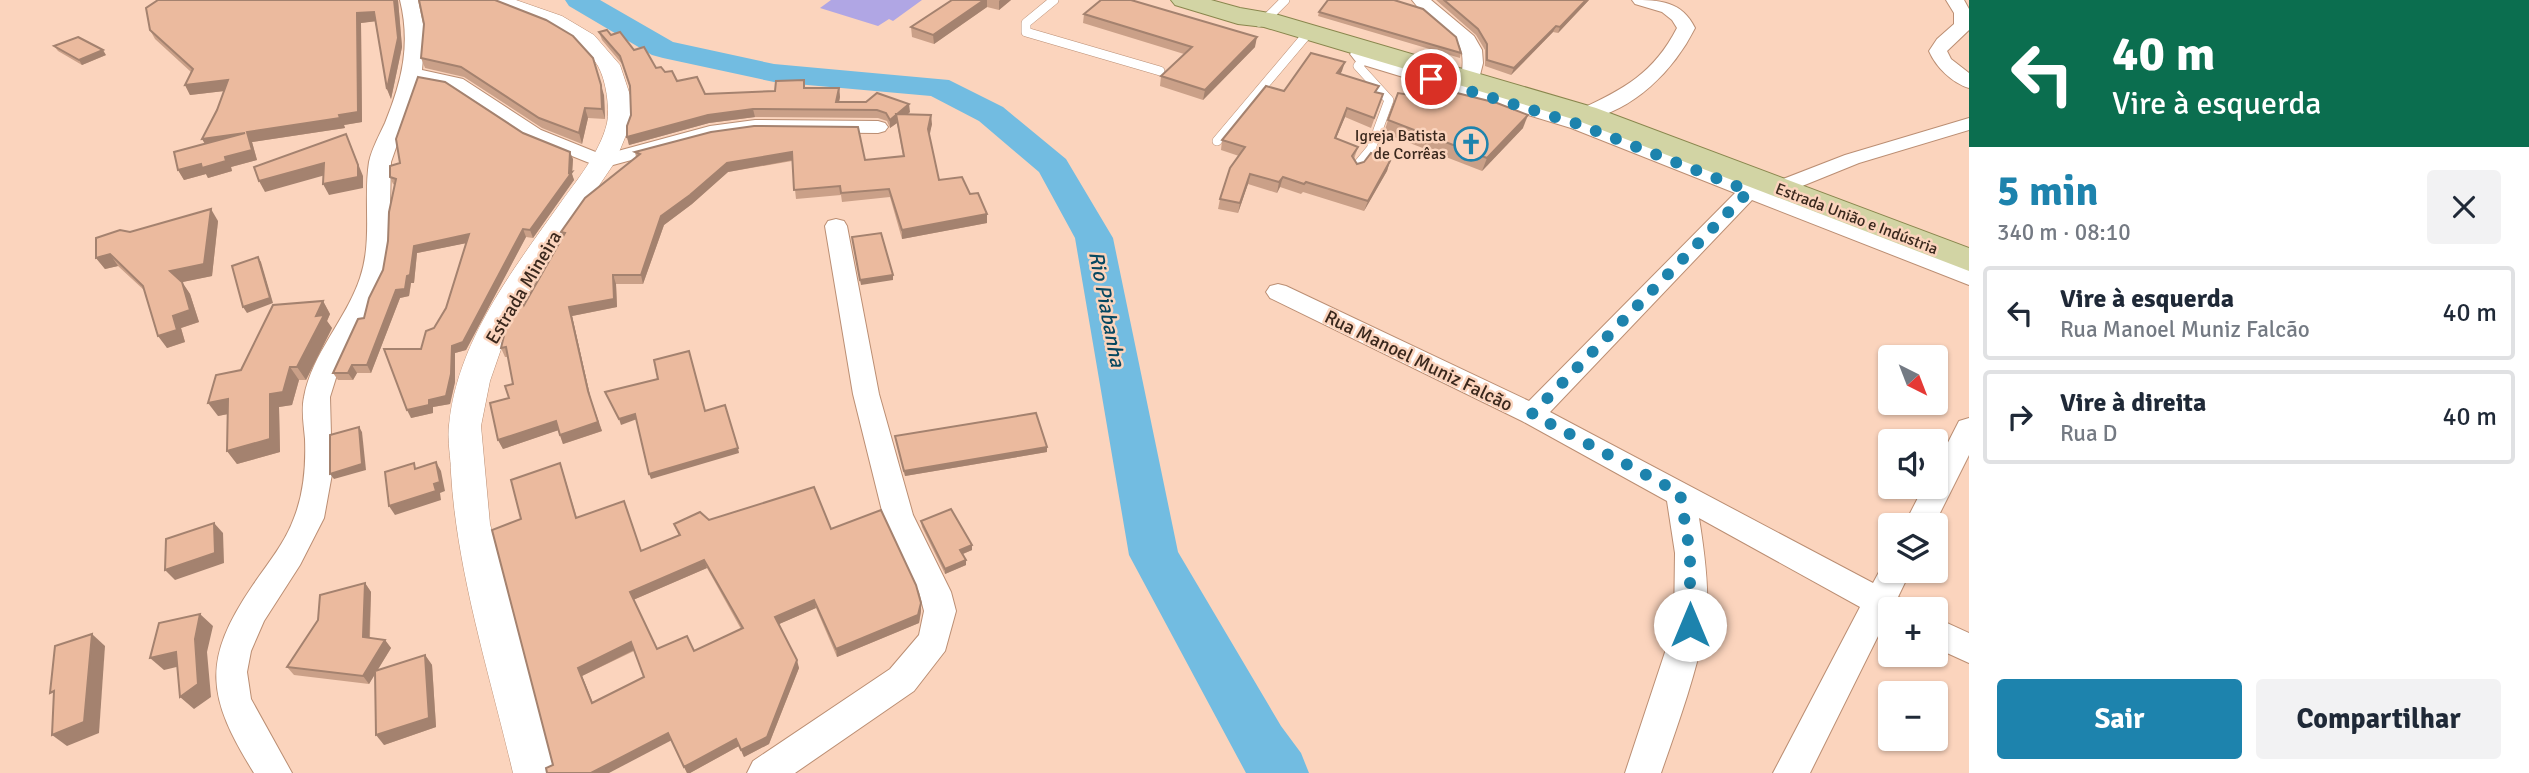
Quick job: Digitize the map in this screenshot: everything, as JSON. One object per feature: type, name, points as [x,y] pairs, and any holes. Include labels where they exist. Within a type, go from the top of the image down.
[{"type":"main road","name":"Estrada União e Indústria","points":[[1184,0],[1238,16],[1276,10]]},
{"type":"main road","name":"Estrada União e Indústria","points":[[1218,0],[1247,8],[1276,10],[1309,32],[1364,54],[1471,79],[1587,114],[1764,190],[1969,260]]},
{"type":"street","points":[[274,773],[243,724],[232,693],[231,671],[240,637],[309,519],[316,491],[319,461],[316,400],[336,346],[362,302],[373,276],[378,245],[376,202],[380,159],[414,75],[417,26],[409,0]]},
{"type":"street","name":"Estrada Mineira","points":[[497,0],[554,21],[586,40],[608,65],[618,95],[619,123],[602,162],[526,272],[492,332],[474,381],[465,426],[472,524],[534,773]]},
{"type":"street","points":[[1421,0],[1474,49],[1476,60],[1471,79]]},
{"type":"street","points":[[1587,114],[1628,95],[1645,83],[1665,66],[1677,49],[1686,29],[1682,17],[1670,9],[1640,0]]},
{"type":"street","points":[[1955,0],[1963,13],[1963,26],[1943,43],[1938,51],[1943,62],[1969,82]]},
{"type":"street","points":[[1364,54],[1578,124],[1764,190],[1969,277]]},
{"type":"street","points":[[414,75],[441,78],[456,83],[534,134],[602,162],[710,132],[755,125],[878,127]]},
{"type":"street","points":[[1532,414],[1764,190],[1841,162],[1969,124]]},
{"type":"street","points":[[765,773],[902,680],[934,641],[940,611],[935,592],[895,501],[866,394],[836,226]]},
{"type":"street","name":"Rua Manoel Muniz Falcão","points":[[1278,292],[1532,414],[1878,602]]},
{"type":"street","points":[[1925,513],[1969,428]]},
{"type":"street","points":[[1643,773],[1690,625],[1690,553],[1680,493]]},
{"type":"street","points":[[1791,773],[1878,620]]},
{"type":"street","points":[[1948,638],[1969,649]]},
{"type":"lane","points":[[1054,0],[1026,23],[1026,32],[1160,71]]},
{"type":"lane","points":[[1173,0],[1229,20],[1255,23],[1276,10]]},
{"type":"lane","points":[[1217,141],[1309,32]]},
{"type":"lane","points":[[1356,167],[1371,149],[1390,100],[1359,66],[1364,54]]},
{"type":"shaded area","points":[[831,0],[922,0],[893,21],[889,19],[878,26],[820,8]]},
{"type":"building","points":[[158,0],[394,0],[398,38],[387,89],[374,12],[357,13],[358,112],[339,115],[340,118],[247,132],[252,150],[225,157],[226,161],[202,168],[201,164],[178,170],[174,152],[245,133],[202,139],[228,80],[185,85],[193,69],[150,30],[146,8]]},
{"type":"building","points":[[419,0],[495,0],[546,20],[573,36],[593,58],[601,85],[602,109],[585,108],[579,133],[539,118],[461,67],[421,58],[424,24]]},
{"type":"building","points":[[952,0],[984,0],[933,35],[911,27]]},
{"type":"building","points":[[1101,0],[1131,0],[1257,37],[1205,90],[1161,76],[1192,47],[1084,14]]},
{"type":"building","points":[[1328,0],[1394,0],[1423,9],[1456,37],[1461,53],[1319,12]]},
{"type":"building","points":[[1444,0],[1586,0],[1514,68],[1487,60],[1487,44],[1478,29]]},
{"type":"building","points":[[607,30],[611,35],[620,32],[634,50],[644,47],[656,68],[661,67],[665,72],[672,71],[677,81],[697,77],[705,94],[775,91],[776,81],[804,80],[804,88],[839,88],[836,102],[866,102],[877,93],[909,104],[890,120],[886,113],[877,110],[753,109],[708,115],[627,137],[631,115],[630,86],[620,56],[599,32]]},
{"type":"building","points":[[78,37],[103,50],[79,60],[54,46]]},
{"type":"building","points":[[1311,53],[1345,62],[1337,73],[1379,86],[1375,92],[1383,94],[1374,118],[1347,108],[1335,138],[1358,147],[1352,156],[1357,164],[1364,162],[1371,153],[1390,161],[1368,201],[1306,182],[1304,184],[1283,177],[1279,182],[1250,174],[1240,203],[1220,199],[1230,168],[1245,147],[1222,140],[1266,86],[1284,91]]},
{"type":"building","points":[[418,77],[445,82],[523,133],[570,152],[569,173],[572,172],[530,230],[523,229],[463,342],[452,346],[451,374],[446,396],[429,400],[429,405],[407,410],[384,349],[421,349],[426,331],[434,328],[446,308],[469,234],[414,246],[405,289],[396,290],[367,365],[352,365],[348,373],[333,373],[358,319],[364,318],[369,298],[383,270],[389,212],[396,179],[390,177],[390,166],[400,163],[396,139]]},
{"type":"building","points":[[1433,87],[1497,103],[1528,115],[1487,158],[1388,120],[1398,93],[1422,97]]},
{"type":"building","points":[[896,114],[931,115],[928,129],[939,180],[962,177],[970,194],[978,193],[987,214],[902,230],[889,189],[841,193],[840,186],[794,190],[792,152],[727,163],[661,216],[641,275],[613,275],[614,299],[569,307],[588,391],[598,422],[560,435],[556,421],[498,440],[490,403],[509,398],[505,386],[513,384],[506,347],[501,348],[506,327],[521,296],[524,305],[565,233],[561,232],[585,198],[640,154],[635,152],[711,132],[754,126],[858,127],[865,160],[904,156]]},
{"type":"building","points":[[346,134],[358,165],[358,177],[323,184],[324,163],[259,181],[254,167]]},
{"type":"building","points":[[211,209],[204,264],[170,271],[182,282],[190,310],[173,316],[177,330],[158,336],[143,286],[110,254],[96,258],[96,238],[120,230],[130,232]]},
{"type":"building","points":[[881,233],[893,275],[860,280],[852,237]]},
{"type":"building","points":[[258,257],[270,298],[243,307],[232,266]]},
{"type":"building","points":[[323,301],[316,316],[324,315],[297,367],[290,367],[283,392],[270,394],[270,439],[227,451],[228,399],[208,403],[216,375],[241,370],[273,305]]},
{"type":"building","points":[[689,351],[705,411],[725,405],[738,448],[649,474],[635,414],[619,419],[605,392],[658,379],[654,360]]},
{"type":"building","points":[[1036,413],[1047,447],[904,471],[895,436]]},
{"type":"building","points":[[359,427],[362,464],[330,474],[330,435]]},
{"type":"building","points":[[436,462],[440,482],[434,484],[436,491],[389,506],[385,472],[414,463],[415,469]]},
{"type":"building","points":[[560,463],[576,518],[624,501],[641,551],[680,535],[674,524],[700,512],[709,520],[814,487],[831,529],[881,510],[916,585],[921,603],[918,615],[836,649],[814,600],[775,617],[797,660],[767,737],[741,750],[736,739],[684,767],[668,733],[591,773],[547,773],[546,768],[553,765],[492,530],[521,519],[511,480]],"holes":[[[704,560],[743,628],[694,651],[687,636],[657,649],[630,592]],[[631,642],[644,677],[592,703],[578,668]]]},
{"type":"building","points":[[951,509],[972,545],[960,550],[966,560],[945,569],[921,521]]},
{"type":"building","points":[[214,523],[215,553],[165,570],[166,539]]},
{"type":"building","points":[[365,583],[363,637],[385,640],[363,676],[287,667],[318,620],[320,595]]},
{"type":"building","points":[[200,614],[195,639],[198,684],[180,697],[176,652],[150,658],[159,623]]},
{"type":"building","points":[[92,634],[84,722],[52,735],[54,691],[50,693],[55,646]]},
{"type":"building","points":[[425,655],[429,718],[376,735],[375,671]]},
{"type":"waterway","name":"Rio Piabanha","points":[[579,0],[663,49],[774,73],[938,87],[991,114],[1054,166],[1094,238],[1154,555],[1261,745],[1280,773]]},
{"type":"place","name":"Igreja Batista de Corrêas","points":[[1471,144]]},
{"type":"route","points":[[1431,79],[1578,124],[1749,191],[1532,414],[1680,493],[1690,553],[1690,625]]}]
